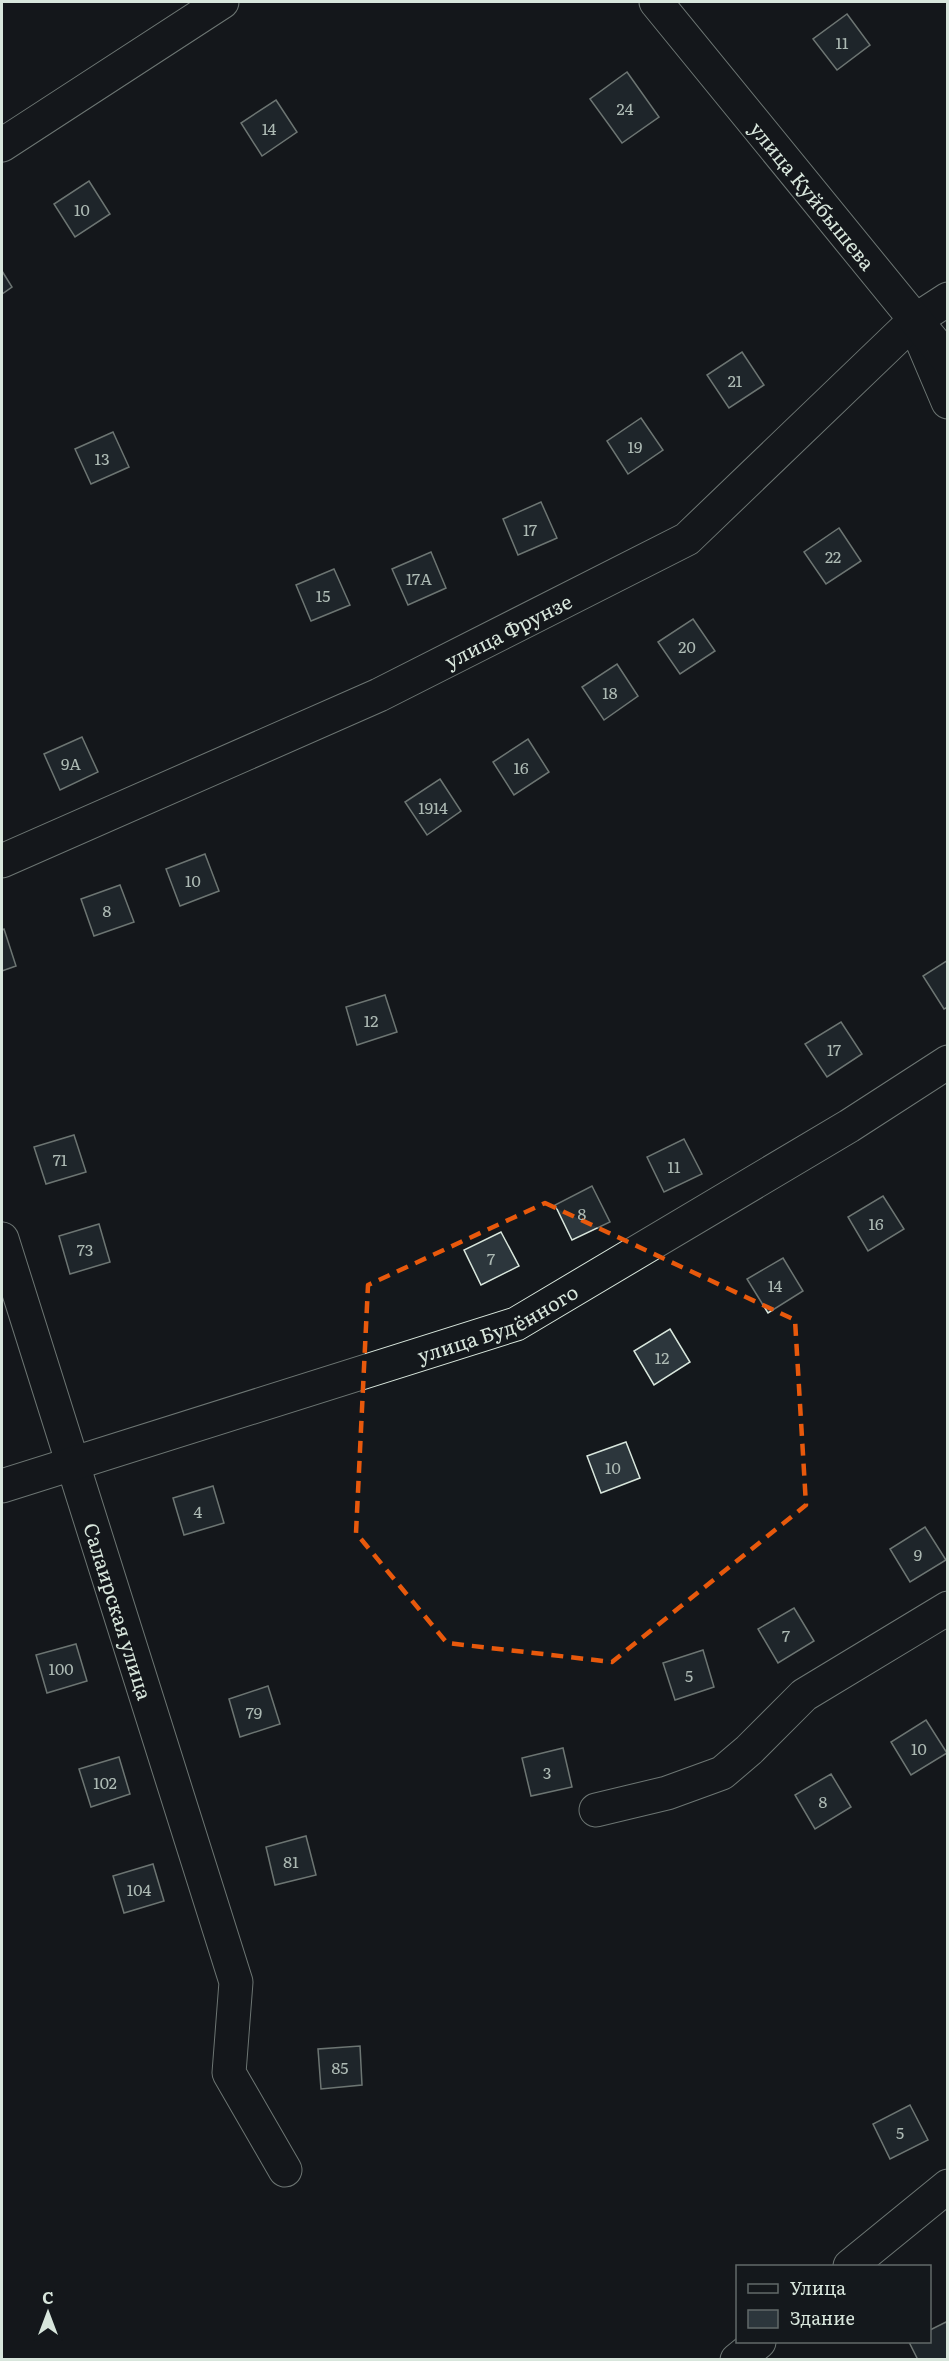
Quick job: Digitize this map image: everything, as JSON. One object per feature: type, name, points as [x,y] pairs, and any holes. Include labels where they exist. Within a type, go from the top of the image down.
[{"type":"street","points":[[2,145],[222,2]]},
{"type":"street","name":"улица Куйбышева","points":[[656,2],[914,321],[948,402]]},
{"type":"street","name":"улица Фрунзе","points":[[2,861],[379,695],[687,539],[914,321],[948,299]]},
{"type":"street","points":[[914,321],[948,360]]},
{"type":"street","name":"улица Будённого","points":[[2,1486],[516,1324],[849,1126],[948,1062]]},
{"type":"street","name":"Салаирская улица","points":[[2,1239],[236,1982],[229,2073],[285,2170]]},
{"type":"street","points":[[596,1810],[667,1793],[722,1773],[749,1750],[804,1695],[948,1608]]},
{"type":"street","points":[[851,2265],[948,2186]]},
{"type":"street","points":[[738,2360],[758,2343]]},
{"type":"highlighted area","points":[[545,1203],[795,1320],[806,1505],[612,1662],[447,1643],[356,1533],[368,1285]]},
{"type":"building","points":[[847,14],[870,45],[837,70],[813,39]]},
{"type":"building","points":[[627,72],[659,117],[622,143],[590,99]]},
{"type":"building","points":[[276,100],[297,132],[262,156],[241,123]]},
{"type":"building","points":[[89,181],[110,214],[75,237],[54,204]]},
{"type":"building","points":[[2,271],[12,287],[2,294]]},
{"type":"building","points":[[742,352],[764,385],[729,408],[707,375]]},
{"type":"building","points":[[641,418],[663,450],[628,474],[607,441]]},
{"type":"building","points":[[113,432],[129,467],[91,484],[75,449]]},
{"type":"building","points":[[541,502],[557,538],[518,555],[503,519]]},
{"type":"building","points":[[839,528],[861,561],[826,584],[804,552]]},
{"type":"building","points":[[431,552],[446,588],[408,605],[392,569]]},
{"type":"building","points":[[334,569],[350,605],[311,621],[296,585]]},
{"type":"building","points":[[693,619],[715,651],[680,674],[658,642]]},
{"type":"building","points":[[617,664],[638,696],[604,720],[582,687]]},
{"type":"building","points":[[82,737],[98,772],[60,790],[44,754]]},
{"type":"building","points":[[528,739],[549,772],[514,795],[493,762]]},
{"type":"building","points":[[440,779],[461,811],[427,835],[405,802]]},
{"type":"building","points":[[205,854],[219,891],[180,906],[166,869]]},
{"type":"building","points":[[120,885],[134,922],[94,936],[81,899]]},
{"type":"building","points":[[4,929],[16,966],[2,971],[2,930]]},
{"type":"building","points":[[948,960],[948,1007],[944,1009],[923,976]]},
{"type":"building","points":[[385,995],[397,1032],[357,1045],[346,1007]]},
{"type":"building","points":[[841,1022],[862,1054],[827,1077],[805,1044]]},
{"type":"building","points":[[74,1135],[86,1172],[46,1184],[34,1147]]},
{"type":"building","points":[[684,1139],[702,1174],[664,1192],[647,1157]]},
{"type":"building","points":[[592,1186],[610,1222],[572,1240],[555,1205]]},
{"type":"building","points":[[883,1196],[904,1229],[868,1251],[848,1217]]},
{"type":"building","points":[[99,1224],[110,1262],[70,1274],[59,1236]]},
{"type":"building","points":[[501,1232],[519,1266],[481,1285],[464,1250]]},
{"type":"building","points":[[783,1258],[803,1291],[768,1313],[747,1279]]},
{"type":"building","points":[[670,1329],[690,1362],[654,1385],[634,1351]]},
{"type":"building","points":[[626,1442],[640,1478],[601,1493],[587,1456]]},
{"type":"building","points":[[213,1486],[224,1523],[184,1535],[173,1498]]},
{"type":"building","points":[[925,1527],[946,1560],[910,1582],[890,1549]]},
{"type":"building","points":[[794,1608],[814,1641],[778,1663],[758,1629]]},
{"type":"building","points":[[76,1644],[87,1681],[47,1693],[36,1655]]},
{"type":"building","points":[[703,1650],[714,1687],[675,1700],[663,1663]]},
{"type":"building","points":[[268,1686],[280,1724],[240,1737],[229,1699]]},
{"type":"building","points":[[926,1720],[947,1753],[911,1775],[891,1742]]},
{"type":"building","points":[[563,1748],[572,1787],[531,1796],[522,1758]]},
{"type":"building","points":[[119,1757],[130,1794],[91,1807],[79,1769]]},
{"type":"building","points":[[831,1774],[851,1807],[815,1829],[795,1795]]},
{"type":"building","points":[[306,1836],[316,1875],[275,1885],[266,1847]]},
{"type":"building","points":[[153,1864],[164,1901],[124,1913],[113,1876]]},
{"type":"building","points":[[360,2046],[362,2085],[321,2089],[318,2049]]},
{"type":"building","points":[[910,2105],[928,2140],[890,2159],[873,2124]]},
{"type":"building","points":[[946,2322],[948,2360],[918,2360],[910,2343],[931,2343],[931,2330]]}]
